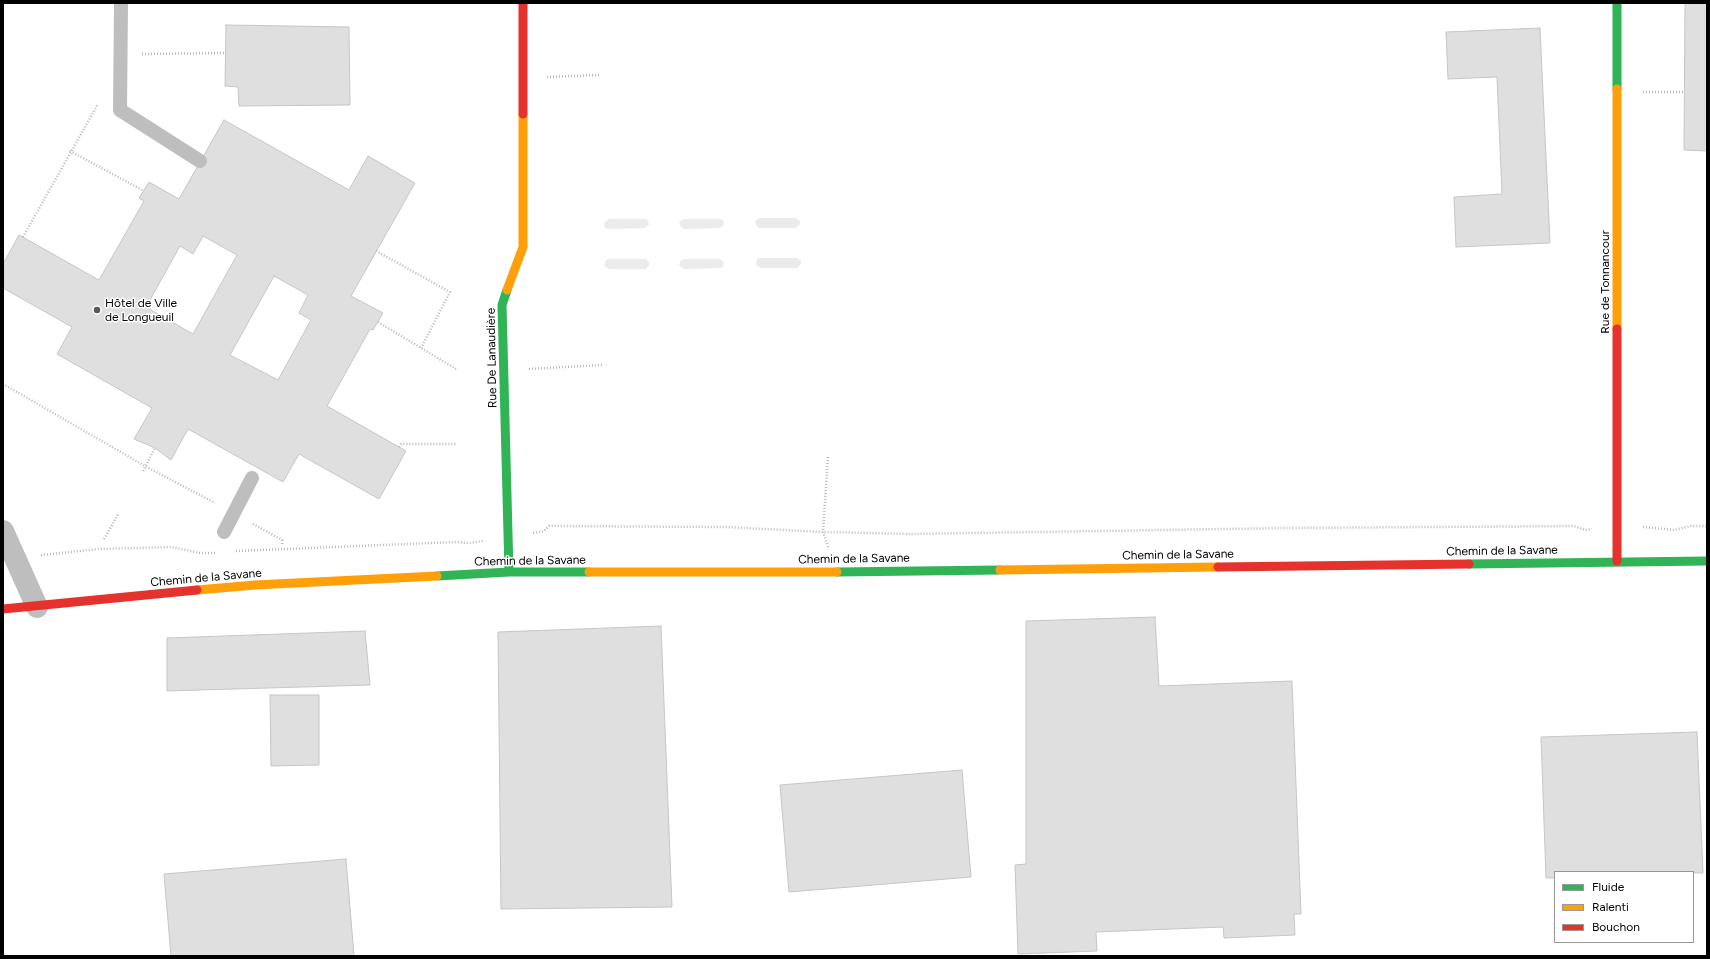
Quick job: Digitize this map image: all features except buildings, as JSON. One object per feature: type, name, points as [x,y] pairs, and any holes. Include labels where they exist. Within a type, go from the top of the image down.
[{"type":"street","name":"Rue De Lanaudière","points":[[509,572],[502,305],[523,247],[523,3]]},
{"type":"street","name":"Rue de Tonnancour","points":[[1617,3],[1617,561]]},
{"type":"street","points":[[3,530],[37,607]]},
{"type":"street","name":"Chemin de la Savane","points":[[3,609],[37,607],[255,585],[509,572],[836,572],[1707,561]]},
{"type":"lane","points":[[121,3],[120,110],[200,161]]},
{"type":"lane","points":[[224,532],[252,478]]},
{"type":"path","points":[[121,54],[226,53]]},
{"type":"path","points":[[550,77],[599,75]]},
{"type":"path","points":[[1618,92],[1684,92]]},
{"type":"path","points":[[23,237],[102,98]]},
{"type":"path","points":[[70,152],[144,191]]},
{"type":"path","points":[[376,251],[450,292],[421,348]]},
{"type":"path","points":[[378,322],[456,369]]},
{"type":"path","points":[[521,369],[602,366]]},
{"type":"path","points":[[3,384],[145,466],[282,540],[282,544]]},
{"type":"path","points":[[399,447],[401,444],[456,444]]},
{"type":"path","points":[[143,471],[154,448]]},
{"type":"path","points":[[828,456],[823,532],[836,572]]},
{"type":"path","points":[[104,539],[119,513]]},
{"type":"path","points":[[544,531],[549,526],[726,527],[823,532],[910,534],[1288,528],[1574,526],[1585,530]]},
{"type":"path","points":[[1643,528],[1674,530],[1691,526],[1707,526]]},
{"type":"path","points":[[232,551],[253,549],[272,550],[469,543]]},
{"type":"path","points":[[14,555],[45,555],[99,549],[172,547],[199,553],[218,552]]},
{"type":"shaded area","points":[[760,218],[796,218],[800,221],[800,224],[796,228],[760,228],[757,227],[755,221]]},
{"type":"shaded area","points":[[609,219],[645,219],[648,220],[649,225],[645,228],[608,229],[605,228],[604,223]]},
{"type":"shaded area","points":[[683,219],[720,219],[723,220],[724,225],[720,228],[684,229],[681,227],[679,222]]},
{"type":"shaded area","points":[[797,258],[801,261],[801,264],[797,268],[761,268],[756,265],[757,259]]},
{"type":"shaded area","points":[[646,259],[649,262],[649,265],[646,269],[609,269],[604,266],[606,260]]},
{"type":"shaded area","points":[[720,259],[724,262],[723,267],[720,268],[684,269],[679,265],[681,260]]},
{"type":"traffic: fast","points":[[1617,3],[1617,89]]},
{"type":"traffic: fast","points":[[507,290],[502,305],[509,572]]},
{"type":"traffic: fast","points":[[1469,564],[1707,561]]},
{"type":"traffic: fast","points":[[837,572],[1000,570]]},
{"type":"traffic: fast","points":[[437,576],[509,572],[589,572]]},
{"type":"traffic: slow","points":[[1617,89],[1617,329]]},
{"type":"traffic: slow","points":[[507,290],[523,247],[523,114]]},
{"type":"traffic: slow","points":[[1000,570],[1218,567]]},
{"type":"traffic: slow","points":[[589,572],[837,572]]},
{"type":"traffic: slow","points":[[197,590],[255,585],[437,576]]},
{"type":"traffic: jam","points":[[523,3],[523,114]]},
{"type":"traffic: jam","points":[[1617,329],[1617,561]]},
{"type":"traffic: jam","points":[[1218,567],[1469,564]]},
{"type":"traffic: jam","points":[[3,609],[197,590]]},
{"type":"place","name":"Hôtel de Ville de Longueuil","points":[[97,310]]}]
